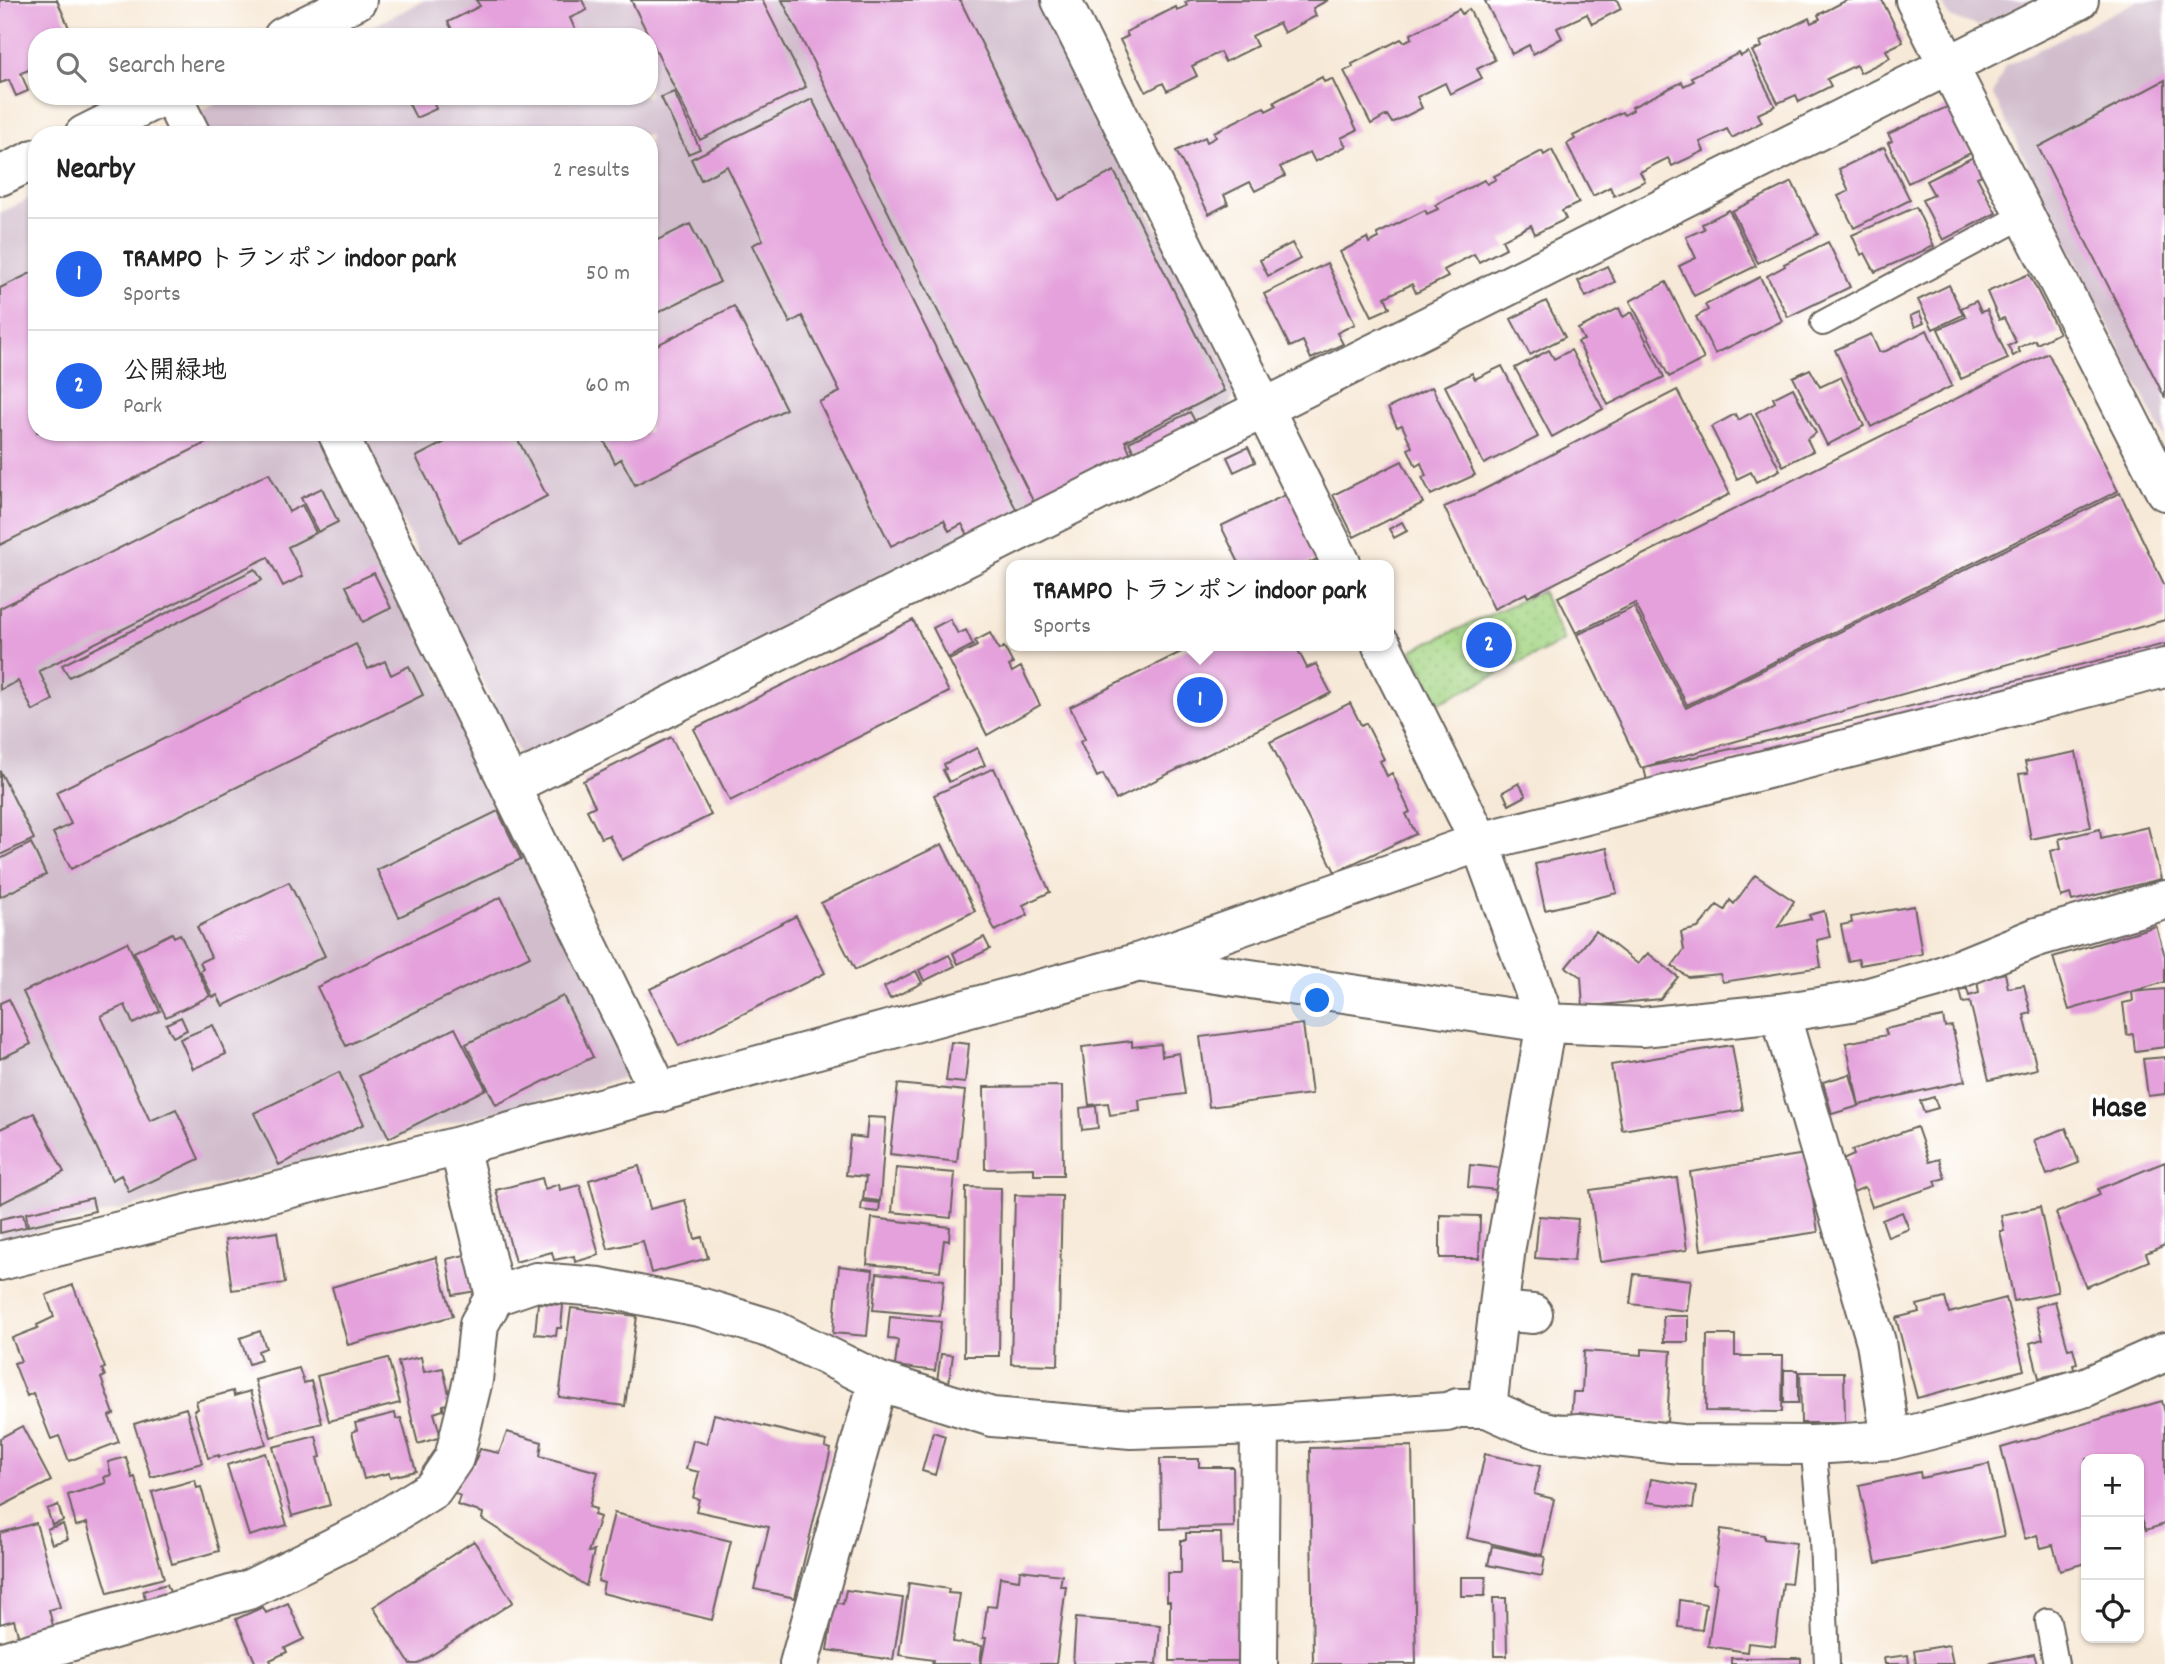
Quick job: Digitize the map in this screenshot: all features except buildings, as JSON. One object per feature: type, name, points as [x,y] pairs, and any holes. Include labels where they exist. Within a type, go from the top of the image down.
[{"type":"street","points":[[301,28],[357,0]]},
{"type":"street","points":[[1061,0],[1340,560]]},
{"type":"street","points":[[1915,0],[2165,491]]},
{"type":"street","points":[[510,786],[2079,0]]},
{"type":"street","points":[[102,126],[144,105]]},
{"type":"street","points":[[176,105],[187,126]]},
{"type":"street","points":[[0,176],[28,162]]},
{"type":"street","points":[[341,441],[660,1093]]},
{"type":"street","points":[[1384,651],[1480,842],[1546,1023],[1506,1246],[1515,1312],[1487,1408]]},
{"type":"street","points":[[0,1261],[459,1146],[1140,962],[1480,842],[2165,668]]},
{"type":"street","points":[[1140,962],[1546,1023],[1642,1027],[1780,1013],[1852,1002],[1922,982],[2037,937],[2165,900]]},
{"type":"street","points":[[1780,1013],[1876,1342],[1891,1440]]},
{"type":"street","points":[[459,1146],[495,1296]]},
{"type":"street","points":[[0,1662],[248,1590],[364,1532],[433,1489],[454,1458],[473,1380],[479,1324],[495,1296],[536,1282],[600,1287],[703,1308],[772,1329],[878,1381],[992,1417],[1131,1429],[1260,1425],[1447,1412],[1458,1408],[1487,1408],[1538,1430],[1681,1444],[1813,1445],[1891,1440],[2086,1387],[2165,1352]]},
{"type":"street","points":[[799,1664],[878,1381]]},
{"type":"street","points":[[1258,1664],[1260,1425]]},
{"type":"lane","points":[[1823,323],[2025,215]]},
{"type":"lane","points":[[1813,1445],[1822,1538],[1827,1664]]},
{"type":"lane","points":[[2048,1621],[2056,1664]]},
{"type":"shaded area","points":[[425,0],[1042,0],[1236,386],[1227,415],[526,767],[362,441],[658,441],[658,126],[202,126],[196,113],[212,105],[658,105],[658,28],[369,28]]},
{"type":"shaded area","points":[[1941,0],[2033,0],[1979,26],[1949,17]]},
{"type":"shaded area","points":[[2139,0],[2165,0],[2165,439],[1993,95],[2005,66]]},
{"type":"shaded area","points":[[28,199],[28,441],[325,441],[631,1063],[621,1079],[0,1241],[0,213]]},
{"type":"green space","points":[[1542,591],[1564,641],[1439,703],[1412,650]]},
{"type":"place","name":"公開緑地","points":[[1489,645]]},
{"type":"place","name":"TRAMPO トランポン indoor park","points":[[1200,700]]},
{"type":"district","name":"Hase","points":[[2119,1110]]}]
